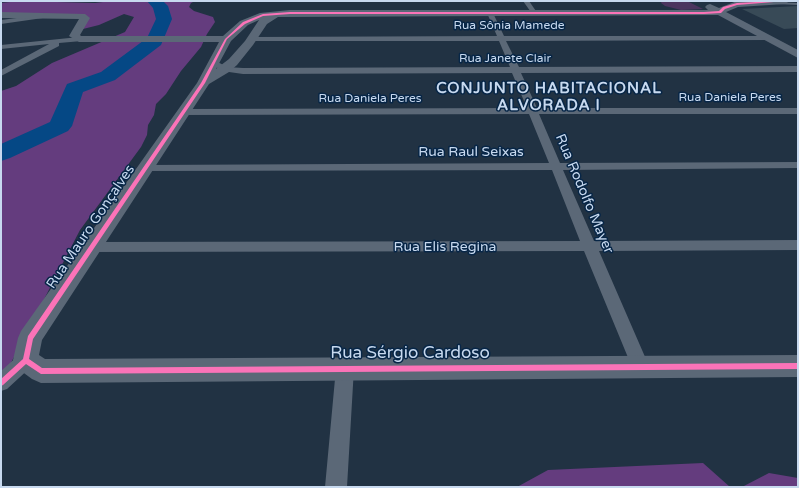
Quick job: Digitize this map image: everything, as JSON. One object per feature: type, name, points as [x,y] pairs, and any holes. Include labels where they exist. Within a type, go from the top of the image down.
[{"type":"street","points":[[526,1],[534,12]]},
{"type":"street","points":[[699,1],[722,10],[798,46]]},
{"type":"street","points":[[710,1],[766,38],[798,55]]},
{"type":"street","points":[[534,12],[704,13],[722,10],[733,4],[751,2],[772,3],[785,1]]},
{"type":"street","points":[[252,39],[234,46],[227,45],[227,39],[237,28],[254,18],[269,14],[521,13],[644,10],[655,6],[655,2],[676,11],[704,13]]},
{"type":"street","points":[[202,83],[225,69],[252,39],[263,22],[267,19],[290,13]]},
{"type":"street","name":"Rua Rodolfo Mayer","points":[[490,13],[534,112],[640,366]]},
{"type":"street","points":[[1,15],[52,16]]},
{"type":"street","points":[[1,22],[69,15],[85,18],[74,36],[79,39]]},
{"type":"street","name":"Rua Sônia Mamede","points":[[252,39],[766,38]]},
{"type":"street","points":[[1,47],[79,39],[227,39]]},
{"type":"street","name":"Rua Mauro Gonçalves","points":[[26,360],[30,338],[183,112],[202,83],[227,39]]},
{"type":"street","points":[[1,73],[64,40]]},
{"type":"street","name":"Rua Janete Clair","points":[[214,63],[225,69],[243,71],[798,69]]},
{"type":"street","name":"Rua Daniela Peres","points":[[183,112],[798,111]]},
{"type":"street","name":"Rua Raul Seixas","points":[[145,168],[798,165]]},
{"type":"street","name":"Rua Elis Regina","points":[[92,247],[590,247],[798,245]]},
{"type":"street","points":[[1,383],[26,360]]},
{"type":"street","name":"Rua Sérgio Cardoso","points":[[26,360],[41,371],[798,366]]},
{"type":"street","points":[[336,487],[345,368]]},
{"type":"lane","points":[[772,3],[798,4]]},
{"type":"shaded area","points":[[19,1],[95,3],[111,1],[195,1],[191,3],[189,7],[194,11],[213,17],[215,22],[201,47],[181,71],[166,94],[156,104],[154,115],[148,125],[147,135],[141,147],[80,230],[1,382],[1,91],[16,86],[52,63],[125,32],[134,17],[124,14],[99,25],[83,29],[81,20],[76,16],[1,16],[1,3]]},
{"type":"shaded area","points":[[662,1],[687,1],[703,9],[681,10],[665,6],[661,3]]},
{"type":"shaded area","points":[[703,463],[730,487],[517,487],[548,470]]},
{"type":"shaded area","points":[[769,473],[798,478],[798,487],[742,487]]},
{"type":"building","points":[[798,6],[798,28],[784,29],[742,9]]},
{"type":"waterway","points":[[1,153],[60,126],[74,88],[108,76],[155,41],[164,19],[160,6],[154,1]]},
{"type":"cycle path","points":[[1,383],[26,360],[30,338],[203,83],[226,39],[244,23],[263,15],[290,13],[704,13],[720,12],[724,8],[737,4],[785,1]]},
{"type":"cycle path","points":[[26,360],[41,371],[798,366]]},
{"type":"district","name":"CONJUNTO HABITACIONAL ALVORADA I","points":[[549,98]]}]
